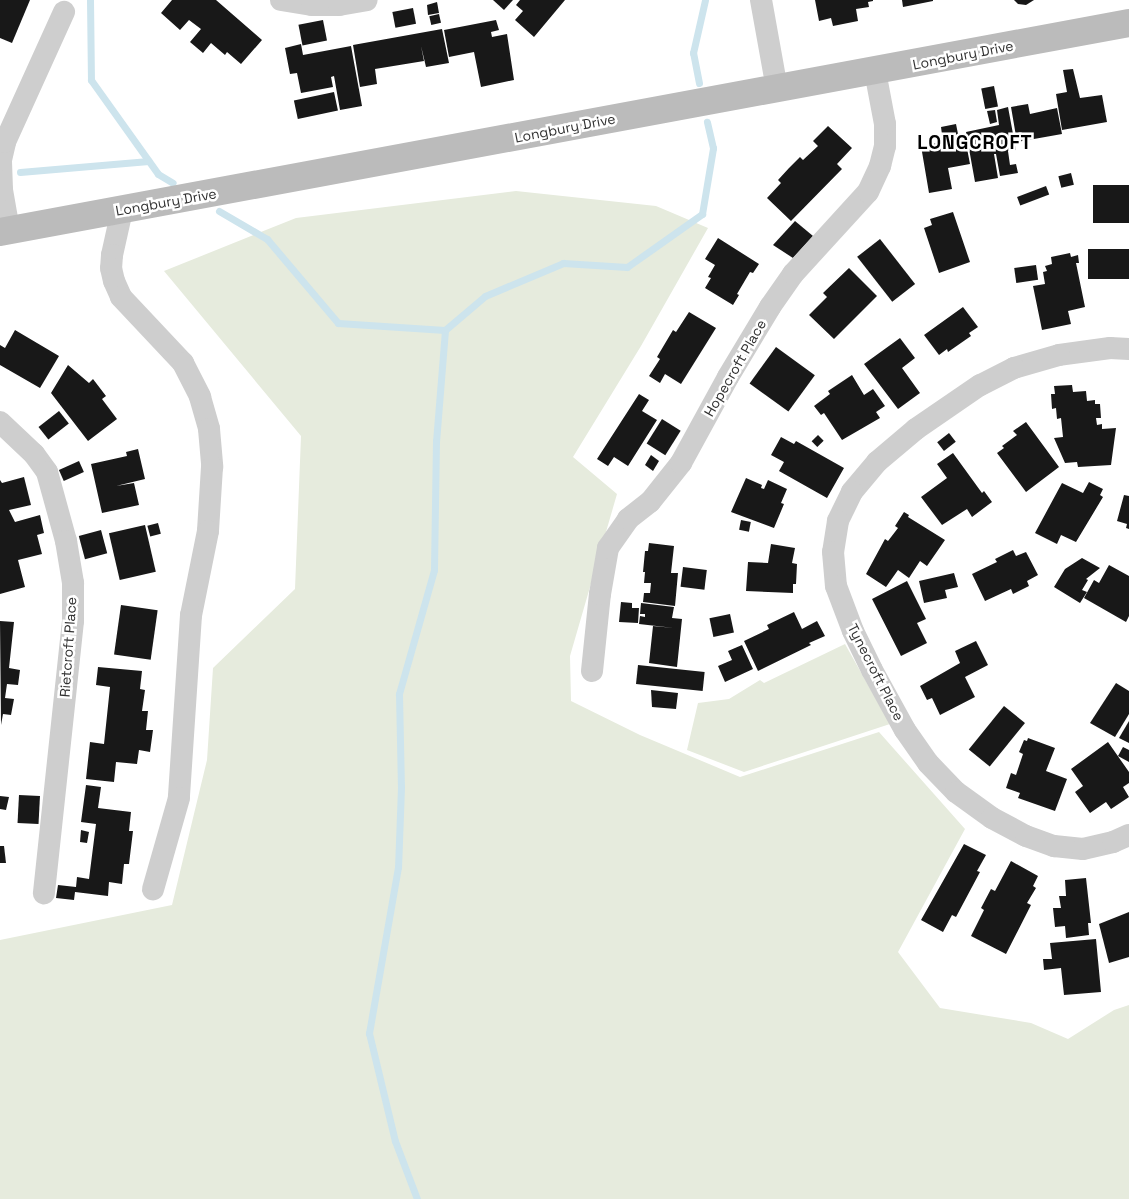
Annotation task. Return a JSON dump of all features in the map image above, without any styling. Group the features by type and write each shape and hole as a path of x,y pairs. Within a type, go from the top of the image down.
{"street":[{"path":"281,0 312,5 339,5 367,0"},
{"path":"761,0 777,89"},
{"path":"4,231 1,160 5,142 64,12"},
{"name":"Longbury Drive","path":"4,231 875,72 1129,23"},
{"name":"Hopecroft Place","path":"592,671 600,594 608,548 628,519 650,502 681,463 770,307 793,274 868,192 880,166 886,146 885,124 875,72"},
{"path":"122,210 112,255 111,268 114,281 121,297 183,363 200,397 210,428 212,468 208,531 191,615 178,798 153,889"},
{"name":"Tynecroft Place","path":"1129,349 1110,348 1059,355 1014,368 972,391 916,429 877,462 852,492 838,521 833,552 836,586 853,631 872,670 906,730 928,763 956,792 992,818 1026,836 1054,846 1084,849 1113,842 1129,835"},
{"name":"Rietcroft Place","path":"0,422 34,454 47,472 66,541 73,583 73,620 44,893"}],"shaded area":[{"path":"516,191 656,206 708,228 641,346 573,457 617,494 570,656 571,701 640,735 740,777 879,732 965,829 898,952 940,1008 1031,1023 1068,1039 1114,1010 1129,1005 1129,1199 0,1199 0,940 172,905 207,760 213,668 295,589 301,436 164,271 296,218"},
{"path":"845,644 890,724 744,772 687,750 698,703 729,699 760,680 764,683"}],"building":[{"path":"0,0 30,0 12,43 0,38"},
{"path":"172,0 216,0 262,40 241,64 227,52 225,55 211,43 203,53 190,42 201,29 189,20 180,30 161,13"},
{"path":"493,0 513,0 504,10"},
{"path":"520,0 565,0 534,37 515,20 523,11 516,5"},
{"path":"815,0 873,1 868,2 869,7 856,9 858,21 833,26 831,18 819,21"},
{"path":"902,0 933,0 933,1 903,7"},
{"path":"1014,0 1034,0 1026,5 1018,4"},
{"path":"437,2 439,13 428,15 427,5"},
{"path":"413,8 416,24 395,28 392,12"},
{"path":"439,14 441,23 431,25 429,16"},
{"path":"323,20 327,41 302,45 298,25"},
{"path":"496,20 499,30 491,32 492,37 507,34 514,80 481,87 474,52 449,57 444,30"},
{"path":"442,29 449,63 426,67 421,46 424,61 375,69 377,84 360,87 353,45"},
{"path":"301,44 303,55 351,46 362,106 340,110 334,76 331,77 333,87 301,93 297,73 290,74 285,48"},
{"path":"1073,69 1080,98 1102,95 1107,122 1062,130 1056,94 1067,92 1063,70"},
{"path":"994,86 998,107 985,109 981,88"},
{"path":"334,92 338,111 298,119 294,101"},
{"path":"1028,104 1030,114 1057,108 1062,134 1017,142 1011,107"},
{"path":"1008,107 1016,150 1008,151 1010,165 1016,164 1018,173 1000,176 996,154 994,154 998,178 975,182 966,132 999,125 997,110"},
{"path":"995,110 997,122 990,124 987,111"},
{"path":"956,124 959,139 965,138 970,164 948,168 952,189 929,193 921,146 943,142 941,127"},
{"path":"828,126 852,148 837,164 842,169 791,221 767,198 781,183 778,180 789,168 800,157 803,160 818,146 813,141"},
{"path":"1071,173 1074,185 1061,188 1058,176"},
{"path":"1093,185 1129,185 1129,223 1093,223"},
{"path":"1046,186 1049,194 1020,206 1017,197"},
{"path":"953,212 970,262 939,273 924,228 932,225 930,219"},
{"path":"795,221 813,236 793,258 773,245"},
{"path":"718,238 759,264 753,273 750,272 733,305 705,288 711,278 708,277 715,265 705,259"},
{"path":"880,239 915,284 892,302 857,257"},
{"path":"1088,249 1129,249 1129,279 1088,279"},
{"path":"1070,253 1071,257 1078,255 1079,263 1076,263 1085,307 1068,311 1071,324 1042,330 1033,286 1045,284 1043,272 1047,271 1045,266 1052,264 1051,257"},
{"path":"1036,265 1038,280 1016,283 1014,268"},
{"path":"849,268 877,296 834,339 809,315 827,297 823,293"},
{"path":"963,307 978,327 969,333 971,336 948,352 947,349 939,355 924,335"},
{"path":"689,312 716,328 681,384 665,374 660,383 649,376 660,359 657,357 673,330 676,332"},
{"path":"15,330 59,356 40,388 0,365 0,345 5,348"},
{"path":"900,338 915,358 902,368 920,393 898,409 864,364"},
{"path":"776,347 815,375 788,412 750,383"},
{"path":"68,365 89,383 93,379 106,396 102,399 117,419 88,441 51,393"},
{"path":"852,375 864,395 873,389 885,406 876,412 880,418 842,440 824,413 821,415 814,406 830,394 828,391"},
{"path":"1072,385 1073,392 1086,391 1087,401 1095,400 1095,404 1100,404 1101,418 1096,418 1097,425 1102,424 1102,429 1116,428 1111,465 1078,467 1077,462 1065,463 1054,438 1063,437 1061,418 1057,419 1056,408 1052,409 1051,394 1055,394 1054,386"},
{"path":"639,394 649,400 642,411 657,420 628,466 614,457 608,466 597,459"},
{"path":"59,411 69,424 48,440 39,427"},
{"path":"662,419 681,431 665,455 647,444"},
{"path":"1026,422 1059,467 1026,492 997,453 1004,448 1002,446 1017,435 1013,431"},
{"path":"949,433 956,442 944,451 937,442"},
{"path":"818,435 824,441 817,447 812,441"},
{"path":"781,437 794,444 796,441 844,468 827,498 779,471 784,462 771,455"},
{"path":"138,449 145,479 116,486 134,483 139,505 102,513 91,464 127,456 126,452"},
{"path":"953,453 982,493 984,491 992,502 972,517 967,509 942,525 921,497 947,478 937,464"},
{"path":"651,455 659,461 653,471 645,465"},
{"path":"79,461 84,472 64,481 59,470"},
{"path":"24,477 31,505 9,510 15,522 40,515 44,533 37,535 42,554 18,560 25,587 0,594 0,480 2,483"},
{"path":"746,478 762,485 761,488 764,489 768,480 787,489 781,503 784,504 774,528 731,512"},
{"path":"1089,482 1103,489 1100,495 1103,497 1076,542 1061,535 1057,544 1035,533 1062,483 1083,493"},
{"path":"1124,495 1129,496 1129,529 1126,528 1127,524 1117,521"},
{"path":"904,512 909,515 908,517 945,540 927,566 920,561 909,578 898,570 886,587 866,574 885,539 888,541 898,528 895,526"},
{"path":"741,520 751,522 749,532 739,530"},
{"path":"158,523 161,534 150,536 147,526"},
{"path":"145,525 156,572 120,580 109,533"},
{"path":"101,530 107,553 85,559 79,536"},
{"path":"649,543 674,546 671,573 678,573 675,606 643,602 644,593 650,593 651,583 644,583 645,572 643,572 645,551 648,551"},
{"path":"771,544 795,548 792,563 797,564 796,584 793,584 793,593 746,591 748,562 768,563"},
{"path":"1013,550 1016,556 1026,552 1038,575 1027,581 1029,586 1013,594 1011,589 985,601 972,574 997,562 995,559"},
{"path":"1082,558 1100,568 1086,579 1088,580 1082,590 1087,592 1080,603 1054,587 1065,569"},
{"path":"1109,565 1129,576 1129,616 1126,622 1084,598 1094,580 1099,583"},
{"path":"683,567 707,570 704,590 681,587"},
{"path":"954,573 958,587 945,590 947,598 924,603 919,581"},
{"path":"907,581 926,619 917,623 927,643 901,656 872,599"},
{"path":"621,602 632,603 632,608 639,608 638,623 619,622"},
{"path":"641,603 674,607 672,618 682,619 677,667 649,663 653,626 674,628 639,624 640,616 645,617 645,614 640,614"},
{"path":"121,605 158,610 151,660 114,655"},
{"path":"794,612 802,629 817,621 825,636 758,671 744,641 769,629 767,625"},
{"path":"730,614 734,633 713,637 709,618"},
{"path":"0,621 14,622 9,668 20,670 18,685 7,684 5,698 14,699 11,715 3,714 1,725"},
{"path":"976,641 988,665 965,677 975,697 940,715 932,698 927,700 920,686 960,663 955,651"},
{"path":"742,645 753,669 725,682 718,666 732,660 728,651"},
{"path":"638,665 705,672 703,691 636,684"},
{"path":"98,667 142,671 140,689 145,690 142,711 148,711 146,730 153,730 150,752 139,750 137,764 116,762 114,782 86,779 90,742 104,744 110,687 96,685"},
{"path":"1116,683 1129,691 1129,714 1115,737 1090,723"},
{"path":"651,690 678,693 676,709 652,707"},
{"path":"1004,706 1025,723 990,767 969,750"},
{"path":"1129,721 1129,743 1119,738"},
{"path":"1028,738 1055,748 1046,771 1067,779 1055,811 1018,798 1020,793 1006,788 1011,773 1016,775 1023,754 1019,752 1024,740 1027,741"},
{"path":"1108,742 1129,772 1129,783 1123,787 1129,797 1111,809 1106,802 1090,813 1075,792 1083,786 1071,769"},
{"path":"1123,747 1129,750 1129,762 1118,756"},
{"path":"86,785 101,787 98,808 131,812 129,831 133,831 129,864 124,864 122,884 109,882 108,896 75,892 74,900 56,898 58,885 76,887 77,877 89,879 96,824 81,822"},
{"path":"19,795 40,796 39,824 18,823"},
{"path":"0,796 9,797 6,810 0,809"},
{"path":"81,830 89,832 87,843 80,842"},
{"path":"964,844 986,855 977,871 980,872 956,917 952,915 943,932 921,920"},
{"path":"0,846 4,846 6,863 0,863"},
{"path":"1011,861 1038,876 1033,886 1036,888 1027,903 1031,905 1006,954 971,936 984,910 981,908 991,889 995,891"},
{"path":"1086,878 1091,923 1088,923 1089,935 1066,938 1065,926 1055,927 1053,908 1061,908 1059,896 1066,896 1065,880"},
{"path":"1129,912 1129,957 1109,963 1099,924"},
{"path":"1096,939 1101,992 1064,995 1061,968 1044,970 1043,959 1052,959 1050,943"}],"waterway":[{"path":"90,0 91,80 158,174 173,183"},
{"path":"699,83 693,53 705,0"},
{"path":"445,330 485,296 563,263 627,267 702,214 713,148 707,122"},
{"path":"20,172 149,161"},
{"path":"219,211 267,239 338,323 445,330 436,441 434,570 399,694 401,787 398,867 369,1033 395,1141 417,1199"}],"district":[{"name":"LONGCROFT","path":"975,143"}]}
